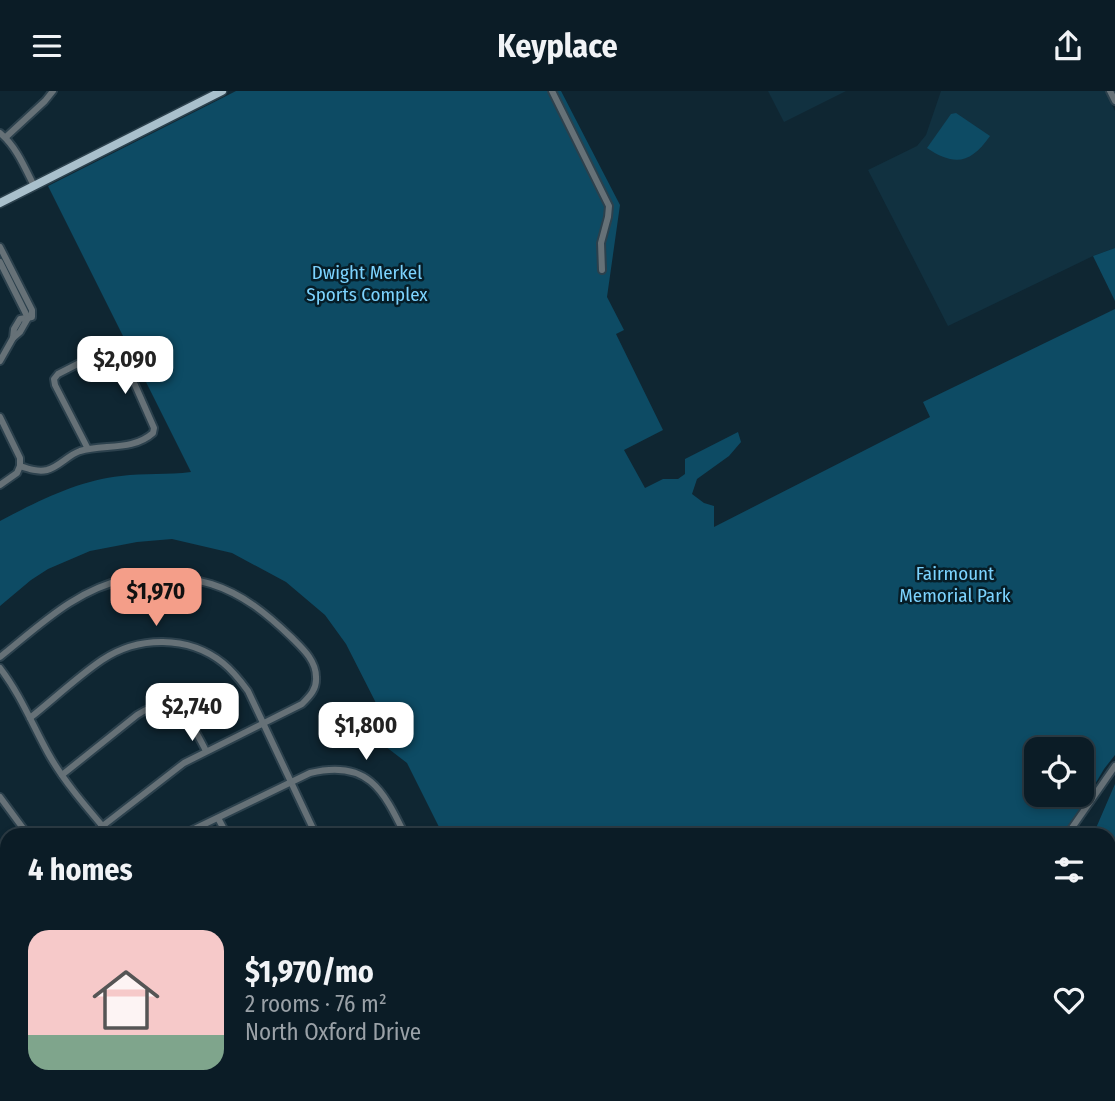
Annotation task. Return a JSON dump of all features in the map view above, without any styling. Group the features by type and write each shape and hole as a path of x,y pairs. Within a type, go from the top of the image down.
{"main road":[{"path":"0,203 222,91"}],"street":[{"path":"34,186 19,157 3,135 45,101 53,91"},
{"path":"552,91 609,206 600,252 602,270"},
{"path":"1110,91 1115,101"},
{"path":"0,248 30,317 20,319 0,361"},
{"path":"0,262 18,289"},
{"path":"20,466 45,470 78,452 136,443 153,433 154,428 135,385 111,348 58,374 54,379 88,449"},
{"path":"0,417 20,458 18,473 0,485"},
{"path":"0,657 61,608 85,593 125,579 163,576 200,581 231,591 268,615 307,652 313,662 317,675 315,688 302,704 184,763 100,828"},
{"path":"30,717 103,660 124,649 159,641 180,643 202,650 236,674 248,691 313,828"},
{"path":"0,668 11,681 49,755 102,826"},
{"path":"62,775 137,715 159,705 172,707 186,715 206,751"},
{"path":"1072,828 1115,766"},
{"path":"197,828 310,773 326,769 345,769 373,783 384,795 401,828"},
{"path":"0,797 23,828"},
{"path":"218,818 223,828"}],"shaded area":[{"path":"768,91 846,91 784,122"},
{"path":"941,91 1105,91 1115,111 1115,248 948,326 868,170 917,146 926,135"}],"green space":[{"path":"236,91 561,91 620,205 607,297 624,330 616,334 663,430 624,450 645,488 663,479 678,479 685,474 685,459 738,432 741,442 729,456 697,479 692,494 704,503 714,506 714,527 930,417 923,402 1115,309 1115,755 1094,786 1094,737 1024,737 1024,807 1082,807 1069,828 440,828 407,763 381,743 339,723 376,703 346,644 325,615 286,582 232,553 172,539 90,551 48,569 0,606 0,521 43,499 89,482 130,475 191,472 48,186"},
{"path":"956,113 990,136 969,157 954,160 927,148 951,114"},
{"path":"1115,248 1115,301 1093,256"},
{"path":"1115,784 1115,828 1096,828"}],"park label":[{"name":"Dwight Merkel Sports Complex","path":"367,283"},
{"name":"Fairmount Memorial Park","path":"955,584"}]}
